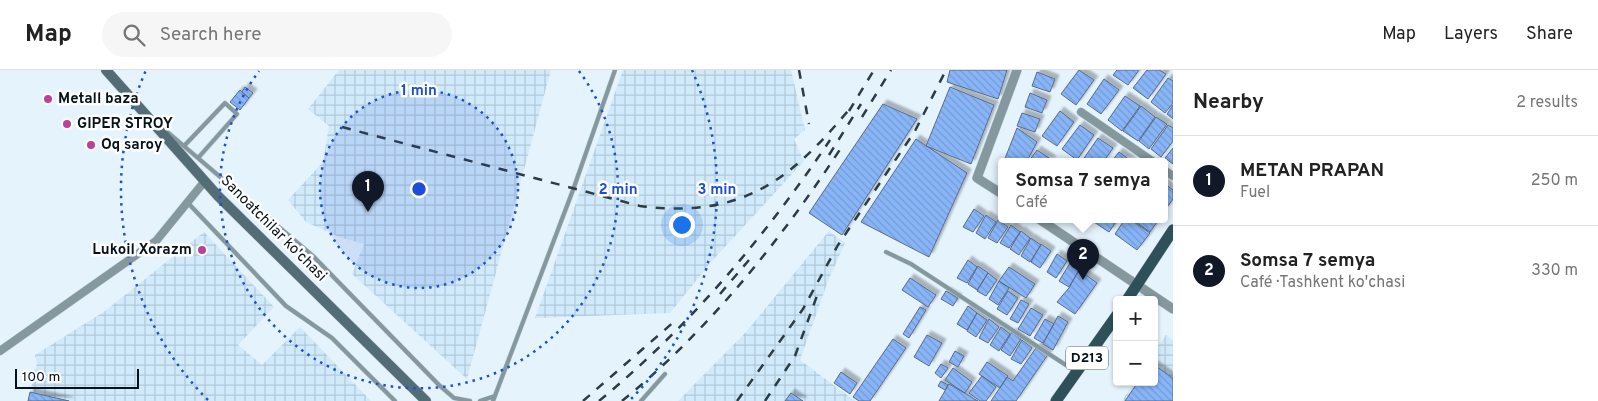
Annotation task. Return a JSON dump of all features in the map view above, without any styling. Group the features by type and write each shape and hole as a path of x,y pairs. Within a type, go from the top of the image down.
{"main road":[{"name":"Sanoatchilar ko'chasi","path":"106,70 204,182 426,401"},
{"path":"1129,296 1173,230"},
{"name":"D213","path":"1056,401 1113,321"}],"street":[{"path":"998,191 977,178 1017,70"},
{"path":"1081,112 1148,158"},
{"path":"0,351 156,241 204,182"},
{"path":"1045,223 1173,308"}],"lane":[{"path":"480,401 494,399 573,190 615,70"},
{"path":"184,146 224,102 237,114 198,158"},
{"path":"137,106 314,256 439,385 454,398 470,401"},
{"path":"188,203 286,306 332,338 395,401"},
{"path":"886,252 911,264 1077,372"},
{"path":"642,401 664,374"}],"shaded area":[{"path":"339,70 551,70 467,379 352,274 364,244 339,237 306,222 288,200 323,162 329,126 308,109"},
{"path":"623,70 791,70 805,130 794,139 804,161 712,261 670,313 535,318"},
{"path":"829,231 845,243 828,281 800,360 855,401 678,401 746,332"},
{"path":"204,232 274,307 238,345 262,365 300,327 371,401 28,401 37,363 35,355 105,311"},
{"path":"1166,335 1173,340 1173,401 1122,401 1131,386 1158,386 1158,346"}],"building":[{"path":"950,70 1007,70 998,99 947,82"},
{"path":"1079,70 1094,80 1076,105 1061,94"},
{"path":"1117,70 1139,70 1128,85 1113,75"},
{"path":"1147,70 1159,70 1166,74 1148,99 1133,88"},
{"path":"1037,72 1055,79 1050,92 1032,86"},
{"path":"1168,78 1173,81 1173,103 1165,113 1151,102"},
{"path":"1104,79 1119,90 1101,114 1087,104"},
{"path":"245,87 253,93 249,98 242,92"},
{"path":"950,87 994,105 971,164 926,146"},
{"path":"240,90 249,98 240,110 230,102"},
{"path":"1030,93 1047,100 1042,113 1025,107"},
{"path":"1125,96 1140,106 1122,131 1108,120"},
{"path":"883,104 917,119 842,235 809,213"},
{"path":"1173,105 1173,119 1167,114"},
{"path":"1141,106 1155,117 1138,141 1123,131"},
{"path":"1060,111 1074,122 1057,146 1042,136"},
{"path":"1022,113 1040,119 1035,132 1017,126"},
{"path":"1156,117 1167,124 1149,149 1139,141"},
{"path":"1080,125 1094,135 1078,158 1074,158 1062,149"},
{"path":"1168,125 1173,128 1173,141 1161,157 1151,149"},
{"path":"1017,128 1037,142 1029,158 1005,158"},
{"path":"1098,138 1113,148 1106,158 1084,158"},
{"path":"916,139 967,173 929,257 861,222"},
{"path":"1173,148 1173,164 1168,158 1165,158"},
{"path":"1037,150 1049,158 1031,158"},
{"path":"1119,152 1127,158 1114,158"},
{"path":"1168,186 1173,190 1173,199 1168,206"},
{"path":"974,209 984,216 973,232 963,227"},
{"path":"986,215 996,222 985,239 976,233"},
{"path":"998,220 998,223 1002,223 1008,227 997,243 988,238"},
{"path":"1096,223 1115,223 1109,232"},
{"path":"1122,223 1136,223 1150,233 1137,250 1115,234"},
{"path":"1138,223 1156,223 1150,232"},
{"path":"1011,225 1020,232 1009,248 1000,243"},
{"path":"1021,231 1030,238 1019,255 1010,249"},
{"path":"1031,238 1041,245 1030,262 1021,256"},
{"path":"1041,244 1051,251 1040,268 1031,262"},
{"path":"1057,254 1067,261 1056,278 1047,272"},
{"path":"968,260 977,267 967,283 957,278"},
{"path":"1070,263 1079,270 1069,287 1059,281"},
{"path":"978,266 988,273 977,290 968,284"},
{"path":"1009,267 1035,284 1026,298 999,281"},
{"path":"1079,270 1097,283 1075,314 1057,302 1069,288"},
{"path":"988,273 997,280 986,296 977,291"},
{"path":"910,278 936,295 928,307 902,290"},
{"path":"999,281 1009,288 998,305 989,299"},
{"path":"946,291 958,298 953,306 941,299"},
{"path":"1008,291 1018,298 1007,315 997,309"},
{"path":"1021,300 1029,304 1018,323 1010,319"},
{"path":"968,306 977,313 967,330 957,324"},
{"path":"920,307 926,310 909,338 903,334"},
{"path":"1031,308 1043,315 1030,336 1018,329"},
{"path":"977,313 987,320 976,337 967,331"},
{"path":"1058,316 1068,322 1053,350 1043,344"},
{"path":"989,319 999,327 988,343 979,338"},
{"path":"1045,319 1054,324 1043,343 1034,338"},
{"path":"1001,327 1010,334 999,351 990,345"},
{"path":"1012,332 1021,339 1010,356 1001,350"},
{"path":"927,335 942,343 929,366 914,357"},
{"path":"893,339 906,348 870,401 859,401 853,397"},
{"path":"1022,340 1032,348 1021,364 1011,359"},
{"path":"1038,345 1049,353 1016,401 991,401 1007,377 1013,381"},
{"path":"955,351 964,356 958,367 949,362"},
{"path":"987,362 1008,376 1000,388 979,374"},
{"path":"941,364 948,368 941,378 935,373"},
{"path":"953,368 972,382 965,393 945,380"},
{"path":"1158,368 1173,378 1173,401 1125,401 1135,386 1158,386"},
{"path":"841,372 857,383 850,394 834,383"},
{"path":"982,376 996,387 986,401 980,401 969,393"},
{"path":"941,381 948,385 945,390 938,386"},
{"path":"949,384 978,401 939,401"},
{"path":"30,392 69,401 28,401"},
{"path":"791,393 803,401 785,401"}],"railway":[{"path":"799,70 809,124"},
{"path":"849,111 874,70"},
{"path":"862,117 891,70"},
{"path":"737,401 803,309 838,245 915,131 946,70"},
{"path":"829,155 861,104"},
{"path":"342,127 640,206 676,209 707,206 736,200 761,189 785,174 807,155 852,106"},
{"path":"599,401 664,343 724,279 779,211 830,140"},
{"path":"622,401 684,345 741,283 793,217 841,148"},
{"path":"720,294 749,260"},
{"path":"765,401 795,356 818,293"},
{"path":"583,401 676,320"}],"place":[{"name":"Metall baza","path":"48,99"},
{"name":"GIPER STROY","path":"67,124"},
{"name":"Oq saroy","path":"91,145"},
{"name":"METAN PRAPAN","path":"368,212"},
{"name":"Lukoil Xorazm","path":"202,250"},
{"name":"Somsa 7 semya","path":"1083,280"}]}
